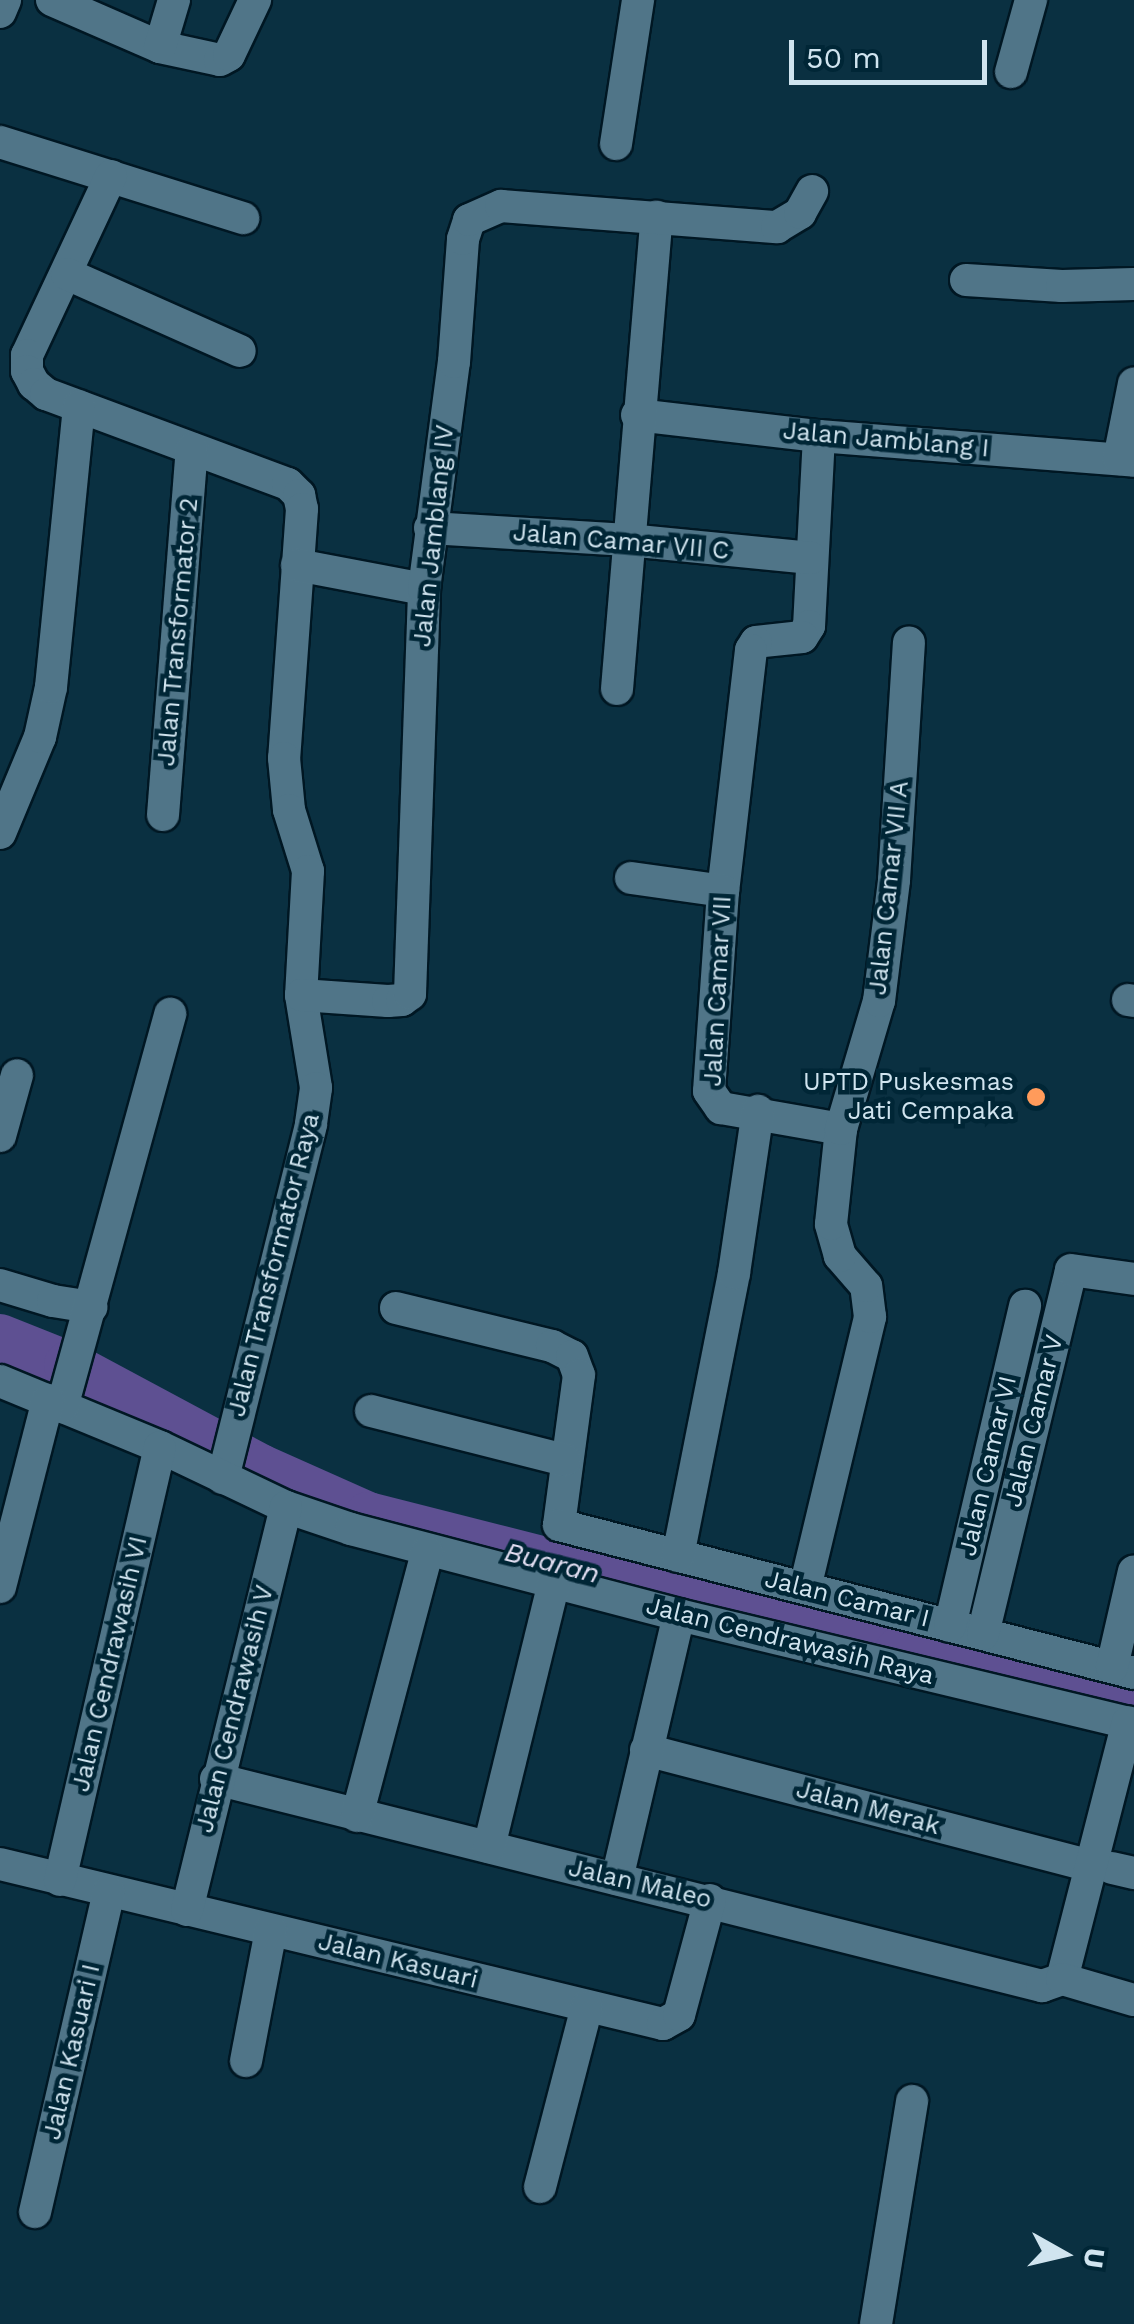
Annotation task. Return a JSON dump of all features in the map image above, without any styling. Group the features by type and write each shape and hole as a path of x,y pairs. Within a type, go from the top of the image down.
{"street":[{"path":"0,12 5,0"},
{"path":"52,0 160,47 220,60 229,55 255,0"},
{"path":"160,47 174,0"},
{"path":"616,144 638,0"},
{"path":"1011,72 1031,0"},
{"path":"0,142 243,218"},
{"name":"Jalan Transformator Raya","path":"111,176 34,339 27,371 46,394 288,484 298,495 302,509 284,758 289,810 308,870 301,995 315,1070 311,1126 227,1460"},
{"name":"Jalan Jamblang IV","path":"301,995 388,1001 402,1000 410,994 424,590 454,362 462,239 469,220 501,206 777,228 800,213 812,191"},
{"path":"617,689 657,217"},
{"path":"67,274 240,351"},
{"path":"966,280 1062,286 1134,284"},
{"path":"1127,460 1134,383"},
{"path":"6,808 40,737 51,686 79,406"},
{"name":"Jalan Jamblang I","path":"638,414 820,436 1127,460"},
{"name":"Jalan Camar VII","path":"820,436 806,633 756,642 751,650 722,891 710,1090 720,1108 841,1129"},
{"name":"Jalan Transformator 2","path":"163,814 192,449"},
{"name":"Jalan Camar VII C","path":"430,528 628,540 811,558"},
{"path":"297,565 424,590"},
{"name":"Jalan Camar VII A","path":"841,1129 880,1001 894,880 909,642"},
{"path":"632,878 722,891"},
{"path":"0,1587 64,1382 92,1307 170,1014"},
{"path":"0,1136 17,1075"},
{"path":"678,1556 710,1409 758,1112"},
{"path":"805,1588 870,1317 866,1286 840,1256 832,1224 841,1129"},
{"name":"Jalan Camar V","path":"983,1634 1071,1270 1134,1279"},
{"path":"0,1285 53,1302 92,1307"},
{"name":"Jalan Camar VI","path":"950,1626 1025,1306"},
{"path":"371,1411 564,1460 579,1374 572,1356 552,1346 396,1308"},
{"name":"Jalan Cendrawasih Raya","path":"0,1381 64,1382 160,1447 227,1460 286,1508 427,1552 679,1615 1031,1676 1131,1723"},
{"name":"Jalan Cendrawasih VI","path":"60,1880 160,1447"},
{"name":"Jalan Camar I","path":"564,1460 559,1525 983,1634 1031,1676 1123,1670"},
{"name":"Jalan Cendrawasih V","path":"186,1910 286,1508"},
{"path":"357,1816 427,1552"},
{"path":"1123,1670 1134,1571"},
{"path":"489,1846 554,1582"},
{"path":"617,1879 679,1615"},
{"path":"1062,1979 1112,1869 1131,1723"},
{"name":"Jalan Merak","path":"646,1750 1112,1869"},
{"name":"Jalan Maleo","path":"216,1779 1042,1986 1062,1979 1134,2000"},
{"name":"Jalan Kasuari","path":"0,1864 663,2024 679,2015 710,1900"},
{"name":"Jalan Kasuari I","path":"35,2212 109,1891"},
{"path":"246,2061 271,1930"},
{"path":"540,2187 587,2008"},
{"path":"876,2324 912,2101"}],"waterway":[{"name":"Buaran","path":"0,1338 68,1365 260,1468 368,1516 899,1651 1134,1700"}],"place":[{"name":"UPTD Puskesmas Jati Cempaka","path":"1036,1097"}]}
